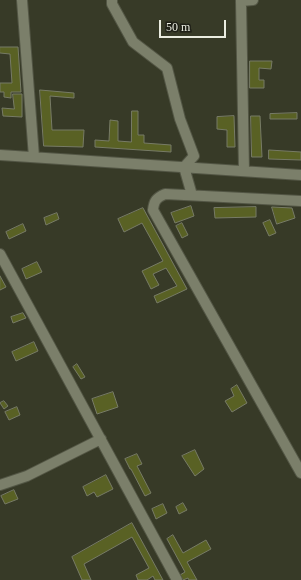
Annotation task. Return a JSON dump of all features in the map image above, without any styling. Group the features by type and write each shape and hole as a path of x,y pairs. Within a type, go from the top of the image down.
{"street":[{"path":"22,0 34,158"},
{"path":"112,0 112,4 133,42 167,68 180,119 194,156 184,167"},
{"path":"244,171 241,1 254,0"},
{"path":"0,155 301,175"},
{"path":"184,167 192,195"},
{"path":"300,202 165,194 157,197 154,202 153,210 301,473"},
{"path":"0,254 177,580"},
{"path":"0,485 27,476 101,438"}],"building":[{"path":"0,47 18,47 21,92 11,92 11,98 4,97 4,92 0,92 0,83 12,83 10,54 0,53"},
{"path":"250,61 272,61 271,69 259,68 259,80 264,80 264,88 250,88"},
{"path":"40,90 74,93 74,98 50,96 52,130 84,130 83,147 44,146"},
{"path":"13,94 22,94 22,117 3,116 2,108 14,109"},
{"path":"132,111 138,111 138,135 144,135 144,143 171,145 171,152 95,147 95,140 109,141 110,120 118,121 118,141 131,142"},
{"path":"297,113 297,119 270,119 270,114"},
{"path":"234,116 235,147 227,147 227,130 217,129 217,117"},
{"path":"251,116 260,116 262,157 252,157"},
{"path":"269,150 301,152 301,160 269,159"},
{"path":"191,206 194,216 175,223 171,213"},
{"path":"256,207 256,217 215,218 214,208"},
{"path":"272,207 292,208 295,218 277,224"},
{"path":"143,208 187,289 157,303 154,296 177,286 166,268 153,274 159,285 151,289 142,271 163,261 142,223 124,232 118,219"},
{"path":"57,213 59,219 46,225 44,218"},
{"path":"270,220 276,233 269,236 263,223"},
{"path":"182,223 188,235 182,238 176,226"},
{"path":"23,224 26,231 9,239 6,232"},
{"path":"37,262 42,272 26,279 22,269"},
{"path":"0,276 6,287 0,290"},
{"path":"23,313 26,318 13,323 11,317"},
{"path":"34,342 38,351 16,361 12,352"},
{"path":"77,364 85,377 81,379 73,367"},
{"path":"237,385 247,403 232,412 225,401 234,396 231,389"},
{"path":"113,392 118,407 97,414 92,399"},
{"path":"4,401 8,406 4,409 0,403"},
{"path":"17,407 20,415 9,420 5,412"},
{"path":"195,450 204,469 195,476 182,456"},
{"path":"137,454 142,464 137,466 151,493 145,496 125,459"},
{"path":"106,475 113,489 97,497 94,492 87,496 83,487"},
{"path":"14,490 18,499 5,504 1,496"},
{"path":"183,503 187,510 179,514 176,507"},
{"path":"163,504 167,513 156,519 152,509"},
{"path":"132,523 163,580 155,580 153,576 147,580 138,580 136,575 149,568 132,537 84,564 91,580 82,580 72,557"},
{"path":"173,535 183,553 206,540 211,549 187,562 197,580 189,580 188,578 183,580 180,575 185,572 167,539"}]}
